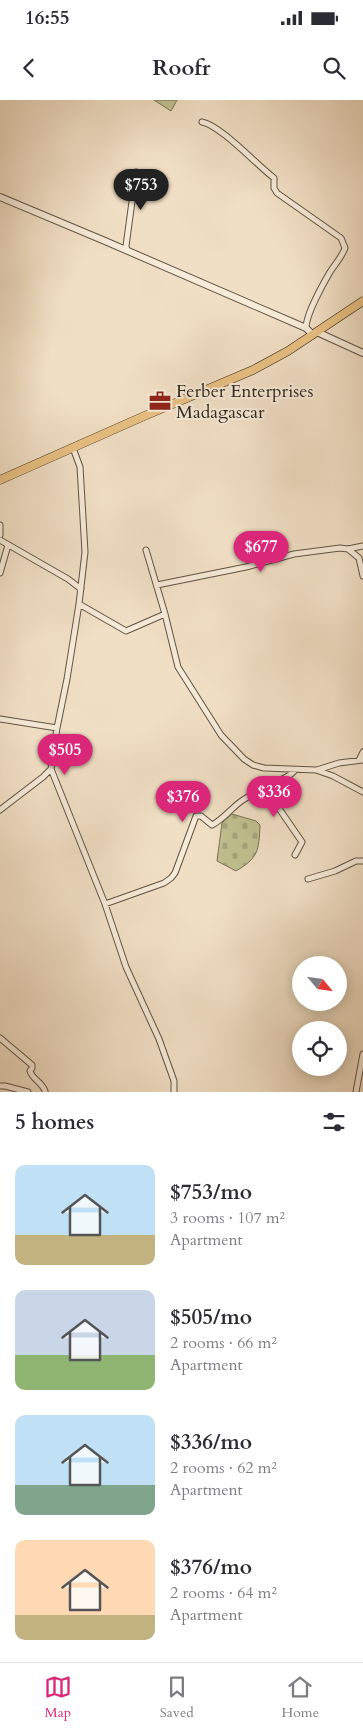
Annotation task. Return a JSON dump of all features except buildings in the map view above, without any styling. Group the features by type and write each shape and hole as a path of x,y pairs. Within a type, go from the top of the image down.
{"main road":[{"path":"0,480 159,409 253,370 288,351 363,301"}],"street":[{"path":"202,122 209,123 222,133 274,178 274,188 277,193 341,238 345,248 343,254 330,272 309,315 306,328"},
{"path":"126,250 136,172"},
{"path":"0,197 363,353"},
{"path":"73,448 80,467 85,552 67,682 57,728 51,770 105,904 126,967 159,1039 174,1081 174,1092"},
{"path":"0,525 0,535"},
{"path":"0,540 68,579 81,589"},
{"path":"0,573 8,546"},
{"path":"156,585 246,567 294,554 363,546"},
{"path":"348,549 359,558 363,576"},
{"path":"146,550 178,667 220,735 244,759 253,765 264,768 316,770 339,763 361,760 363,752"},
{"path":"79,604 126,631 165,614"},
{"path":"0,719 57,728"},
{"path":"0,810 51,770"},
{"path":"105,904 164,883 171,878 196,816 201,816 212,825 220,822 226,814 244,799 273,782 290,776 295,770"},
{"path":"316,770 342,780 363,792"},
{"path":"277,782 278,807 302,842 295,855"},
{"path":"308,879 335,871 356,861 363,861"},
{"path":"0,1038 32,1065 30,1075 44,1087 45,1092"},
{"path":"356,1092 363,1054"},
{"path":"0,1086 28,1092"}],"green space":[{"path":"154,100 177,100 171,111"},
{"path":"232,814 256,821 260,825 256,853 249,862 236,871 217,861 222,823"}],"place":[{"name":"Ferber Enterprises Madagascar","path":"160,401"}]}
